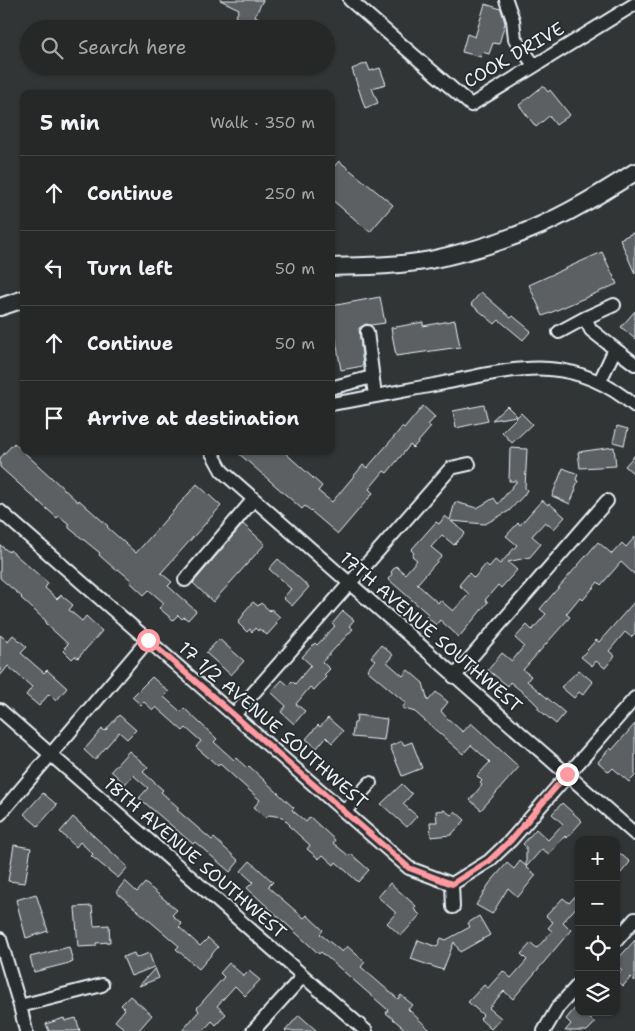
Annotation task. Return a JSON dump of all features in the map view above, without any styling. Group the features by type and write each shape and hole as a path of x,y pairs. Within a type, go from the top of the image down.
{"main road":[{"path":"335,267 388,265 429,260 482,247 532,229 592,199 635,172"},
{"path":"0,307 20,300"}],"street":[{"name":"COOK DRIVE","path":"350,0 471,105 635,4"},
{"path":"506,0 513,20 515,39 534,65"},
{"path":"559,332 614,305"},
{"path":"585,318 591,330 635,364"},
{"path":"367,332 376,396"},
{"path":"600,381 615,349"},
{"path":"335,403 517,368 551,368 600,381 635,406"},
{"path":"335,380 372,377"},
{"name":"17TH AVENUE SOUTHWEST","path":"214,455 222,471 454,677 635,834"},
{"path":"234,716 451,468 469,464"},
{"path":"185,580 254,499"},
{"path":"454,677 606,501"},
{"name":"17 1/2 AVENUE SOUTHWEST","path":"0,510 409,868 452,884"},
{"path":"0,814 148,640"},
{"path":"453,907 452,884 489,861 511,840 635,698"},
{"name":"18TH AVENUE SOUTHWEST","path":"0,710 366,1031"},
{"path":"345,811 370,783"},
{"path":"620,936 635,919"},
{"path":"0,939 26,1031"},
{"path":"253,1031 303,976"},
{"path":"20,1006 102,985"},
{"path":"544,1031 558,1008 575,989"}],"building":[{"path":"220,0 263,0 255,16 261,20 234,20 239,9"},
{"path":"485,4 501,9 505,23 499,44 493,43 489,54 482,52 481,57 462,52 467,34 475,37"},
{"path":"367,63 370,71 380,68 386,84 372,88 378,103 365,108 352,69"},
{"path":"543,86 548,92 550,90 570,115 556,125 549,116 536,127 519,105"},
{"path":"339,161 393,205 370,232 335,202 335,166"},
{"path":"635,232 635,274 620,239"},
{"path":"602,252 617,284 543,316 529,285"},
{"path":"481,292 511,318 513,316 531,331 523,340 499,320 495,324 471,304"},
{"path":"380,297 385,323 366,324 359,328 363,366 341,370 335,335 335,305"},
{"path":"635,311 635,339 621,327"},
{"path":"455,320 460,347 396,356 391,328 423,322 423,326"},
{"path":"484,405 488,421 456,428 453,411"},
{"path":"423,406 435,417 428,425 431,427 413,448 410,445 387,473 384,471 369,489 373,493 338,534 305,506 302,509 241,455 287,455 322,486 318,491 332,502 363,465 367,468 402,427 404,429"},
{"path":"507,406 517,416 492,420"},
{"path":"521,413 532,424 512,443 502,432"},
{"path":"617,426 628,429 624,445 613,442"},
{"path":"14,443 20,449 20,455 27,455 136,553 197,484 221,506 161,573 172,582 168,586 196,611 188,620 184,617 182,619 178,615 173,620 159,608 164,603 149,590 144,595 130,582 131,580 118,569 116,570 99,555 100,553 69,528 69,524 59,516 57,518 0,467 0,458"},
{"path":"614,447 616,466 580,468 578,452"},
{"path":"510,448 527,449 525,488 527,490 524,495 509,511 485,524 451,521 465,533 454,545 442,535 431,547 442,556 417,584 438,603 440,600 453,611 469,594 459,585 469,573 474,578 486,564 489,567 495,560 500,564 517,545 506,536 518,523 520,525 542,500 548,505 549,503 565,517 554,529 545,522 532,536 541,544 530,557 508,562 517,570 501,588 498,585 485,600 488,602 459,637 440,620 436,625 426,616 428,614 388,579 396,566 405,574 417,560 412,556 414,553 411,550 436,522 439,524 445,516 450,520 455,502 477,508 494,498 498,504 517,481 509,481"},
{"path":"635,455 635,475 625,466"},
{"path":"563,468 578,474 576,489 570,504 552,496"},
{"path":"243,524 265,544 213,602 193,583"},
{"path":"635,537 635,575 621,562 601,585 598,582 583,600 580,597 566,614 570,617 523,670 531,676 527,681 565,713 556,724 537,708 539,707 531,699 510,682 508,686 488,670 502,653 512,661 524,646 515,638 527,625 532,630 546,614 540,609 598,542 612,554 622,543 626,547"},
{"path":"0,545 9,552 10,550 48,583 45,588 57,599 61,595 73,605 69,610 82,621 86,616 102,631 78,658 75,656 72,659 64,651 68,644 45,623 46,621 22,597 0,578"},
{"path":"278,559 309,587 292,606 283,598 291,589 269,569"},
{"path":"635,601 635,633 631,637 625,632 609,651 615,656 605,668 596,661 592,666 581,657 596,640 599,642"},
{"path":"253,602 258,606 261,603 280,617 276,622 277,624 267,635 255,628 252,632 250,629 247,632 238,623 243,613"},
{"path":"343,611 354,620 349,626 353,629 322,662 330,669 324,675 326,677 314,690 310,687 296,704 305,711 294,724 281,712 286,706 271,692 282,680 288,685 292,681 295,684 311,665 302,657 315,643 317,645 335,626 332,624"},
{"path":"0,635 8,641 13,635 27,647 21,653 44,673 47,670 67,688 56,701 49,694 39,706 26,695 32,687 8,666 0,676"},
{"path":"219,639 244,661 231,675 206,653"},
{"path":"381,645 393,655 387,662 403,676 408,670 423,683 428,701 436,692 448,702 441,711 447,718 463,732 471,723 519,767 481,810 470,800 482,785 480,783 482,781 477,776 490,762 471,745 463,754 415,712 402,708 406,703 367,670 375,660 371,657"},
{"path":"579,670 593,682 583,695 579,692 574,698 561,687"},
{"path":"152,677 169,692 164,697 181,712 184,708 217,739 214,742 234,760 236,758 247,768 249,766 294,808 292,810 306,822 310,817 335,840 333,843 349,856 351,854 369,870 358,882 336,862 334,865 323,855 319,859 307,849 310,845 282,817 269,815 266,818 254,807 260,800 220,764 218,766 196,747 201,741 186,728 183,731 156,707 153,710 144,702 141,705 132,697"},
{"path":"119,715 136,730 127,739 119,732 95,760 84,750 102,729 105,731"},
{"path":"357,715 387,719 384,740 352,737"},
{"path":"328,718 343,731 332,743 326,737 317,748 306,739 318,725 320,727"},
{"path":"635,724 635,776 629,782 613,768 609,772 598,762 610,748 612,750"},
{"path":"402,741 404,745 412,742 422,768 402,776 390,746"},
{"path":"129,751 148,767 143,772 163,790 161,792 179,808 177,810 212,840 214,838 239,861 230,872 195,842 193,844 139,798 148,788 133,775 125,784 111,771"},
{"path":"402,784 412,794 403,804 417,816 407,827 381,804"},
{"path":"43,793 57,805 38,826 24,814"},
{"path":"562,803 582,821 549,854 542,849 526,867 536,875 518,897 508,888 492,914 476,905 489,884 507,863 514,869 520,861 526,866 526,847 523,844 536,829 548,840 563,824 552,814"},
{"path":"444,810 451,815 455,811 465,820 451,835 431,837 430,822 437,822 436,811"},
{"path":"73,817 128,867 118,878 91,856 93,854 80,842 76,847 60,832"},
{"path":"14,845 31,848 25,883 8,881"},
{"path":"620,853 630,862 620,874"},
{"path":"250,861 273,882 268,887 304,918 307,915 323,930 320,934 342,952 347,946 365,962 361,967 398,999 401,995 413,1005 408,1009 431,1031 407,1031 386,1013 388,1010 321,952 319,954 247,888 253,882 241,871"},
{"path":"125,881 137,892 145,883 177,910 172,915 182,924 179,927 200,946 208,938 218,947 199,969 176,949 179,946 116,892"},
{"path":"390,883 416,906 414,909 420,915 401,936 387,923 396,913 378,897"},
{"path":"36,894 48,931 26,938 16,900"},
{"path":"575,896 575,908 563,922 571,930 513,999 504,991 489,1008 501,1018 491,1029 480,1019 483,1015 468,1002 484,985 488,988 503,971 511,978 527,960 521,954 531,943 537,948 552,931 548,928 553,922 546,916 563,898 569,903"},
{"path":"92,906 94,926 109,925 110,942 96,943 96,946 78,947 75,907"},
{"path":"479,916 490,935 460,952 454,942 443,970 411,959 418,940 437,947 441,938 446,940 470,927 468,923"},
{"path":"635,940 635,981 631,977 623,986 620,983 620,972 622,970 620,968 620,957"},
{"path":"69,947 73,962 34,972 30,957"},
{"path":"134,953 136,958 149,953 154,967 131,976 123,957"},
{"path":"229,963 244,976 249,971 260,980 245,996 235,986 217,1006 226,1014 216,1025 212,1021 203,1031 182,1031 199,1011 197,1008 224,977 220,973"},
{"path":"155,968 159,978 139,986"},
{"path":"130,996 152,1015 138,1031 127,1031 115,1021 125,1009 121,1005"},
{"path":"575,1008 575,1016 587,1016 595,1023 587,1031 565,1031 571,1024 566,1019"},
{"path":"299,1015 317,1031 285,1031"},
{"path":"64,1018 65,1021 76,1018 80,1031 49,1031 46,1024"}],"route":[{"path":"148,640 409,868 452,884 489,861 511,840 567,774"}]}
